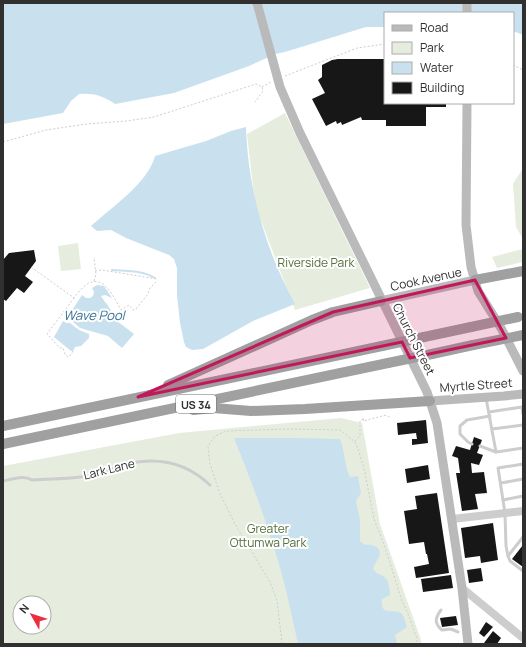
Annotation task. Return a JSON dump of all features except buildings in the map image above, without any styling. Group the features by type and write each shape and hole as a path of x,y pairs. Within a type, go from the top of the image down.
{"highway":[{"path":"475,280 523,271"},
{"path":"138,397 185,379 312,320 333,312 381,301"},
{"name":"US 34","path":"3,426 520,316"},
{"name":"US 34","path":"3,444 523,335"},
{"path":"137,417 213,408 282,410 371,406 430,401"}],"main road":[{"name":"Church Street","path":"258,3 273,64 300,133 341,214 381,301 427,392 430,401 437,423 462,588 468,644"},
{"path":"467,104 466,225 471,267 478,291 501,328 523,371"},
{"name":"Cook Avenue","path":"381,301 475,280"},
{"name":"Myrtle Street","path":"430,401 523,394"}],"street":[{"path":"452,519 523,511"},
{"path":"462,588 523,638"}],"lane":[{"path":"486,397 496,452"},
{"path":"472,444 460,434 460,426 467,420 522,407 523,414"},
{"path":"492,430 523,425"},
{"path":"480,446 496,452 523,448"},
{"name":"Lark Lane","path":"3,481 28,478 32,480 95,475 130,463 154,460 180,466 201,477 210,485"},
{"path":"523,464 498,468 505,513 506,546 508,556 510,561 523,571"},
{"path":"501,483 523,479"},
{"path":"503,500 523,496"},
{"path":"508,556 523,537"},
{"path":"441,610 436,619 436,624 442,630 451,629 458,632"}],"path":[{"path":"262,87 278,78 357,48 384,44"},
{"path":"514,66 523,70"},
{"path":"3,142 46,130 154,117 210,100 252,85 256,84 262,87"},
{"path":"255,102 263,91 262,87"},
{"path":"93,282 95,271 94,257"},
{"path":"31,267 74,298"},
{"path":"95,271 102,270 157,278"},
{"path":"73,351 68,357 63,348 60,348 47,334 81,289 90,282 97,282 105,285 122,310 129,306 133,310 136,309 148,294 150,288 156,282"},
{"path":"355,442 360,436 360,421 364,418 363,421 386,414 391,418"},
{"path":"282,644 277,600 262,568 235,524 220,494 210,464 208,447 215,436 226,431 288,429 340,430 355,442 364,468 374,518 402,601 415,633 417,644"}],"highlighted area":[{"path":"475,280 506,338 410,358 402,342 138,397 333,312"}],"green space":[{"name":"Riverside Park","path":"285,113 370,288 295,310 255,205 247,134"},
{"path":"523,168 523,239 516,227 513,184"},
{"path":"78,243 81,269 61,271 58,246"},
{"path":"523,249 523,262 497,268 492,257"},
{"name":"Greater Ottumwa Park","path":"341,418 362,423 380,524 421,640 421,644 3,644 3,466 179,433"}],"water":[{"path":"3,3 523,3 523,35 514,31 514,12 384,12 384,27 366,27 275,54 249,66 174,93 115,104 98,96 79,94 71,101 63,113 3,124"},
{"path":"246,127 250,173 260,218 275,262 295,304 253,321 203,349 192,350 186,347 180,323 177,295 177,268 174,259 169,255 126,238 111,230 97,231 91,226 119,203 137,185 145,176 155,156"},
{"name":"Wave Pool","path":"97,285 104,286 112,298 105,295 101,296 117,321 134,334 122,348 108,336 80,328 72,321 74,316 71,312 82,295 86,298 93,296 94,292 92,288"},
{"path":"63,321 70,323 79,330 89,334 89,338 81,346 75,347 73,351 54,337"},
{"path":"234,438 340,439 350,477 358,476 361,493 356,501 360,520 360,541 365,545 371,545 378,549 380,554 373,569 387,579 390,593 390,595 382,599 383,608 385,610 396,611 402,614 407,627 395,635 397,644 298,644 286,590 275,551 256,494"}],"waterway":[{"path":"112,270 140,272 155,278"}]}
